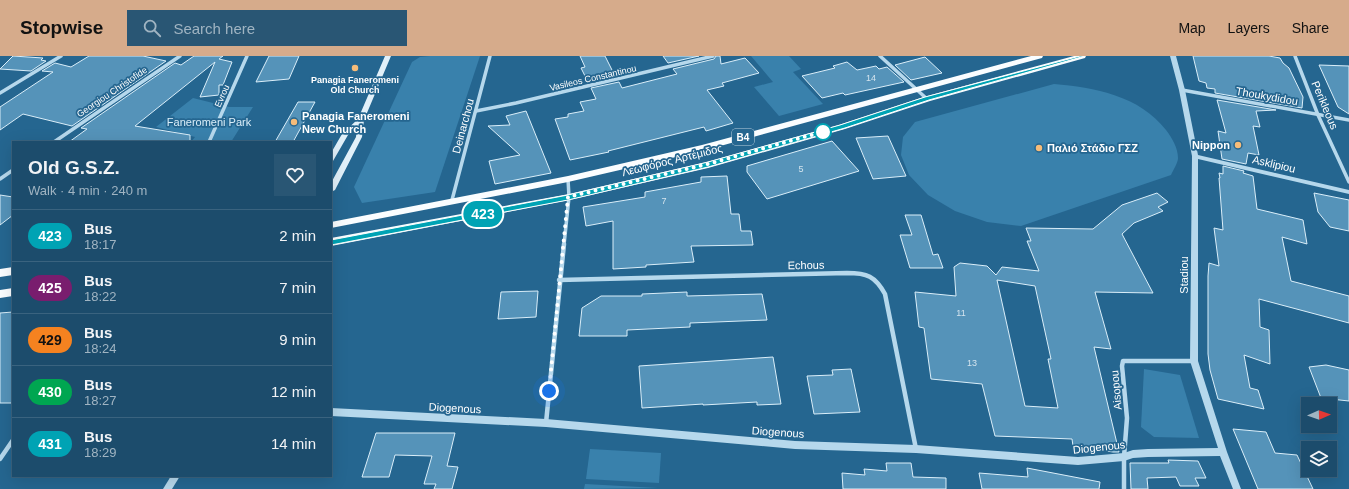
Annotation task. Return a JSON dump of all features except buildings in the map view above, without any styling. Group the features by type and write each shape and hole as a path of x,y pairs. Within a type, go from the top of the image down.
{"main road":[{"path":"332,188 359,136 361,120 388,56"},
{"name":"Λεωφόρος Αρτέμιδος","path":"332,225 452,200 568,179 702,148 1039,56"},
{"name":"Λεωφόρος Αρτέμιδος","path":"332,242 568,197 708,164 842,127 927,99 1082,56"},
{"path":"332,157 345,134 361,120"},
{"path":"0,273 12,271"},
{"path":"0,294 12,292"}],"street":[{"path":"0,94 61,56"},
{"name":"Georgiou Christofide","path":"55,141 180,56"},
{"name":"Evrou","path":"209,141 247,56"},
{"name":"Deinarchou","path":"452,200 490,56"},
{"name":"Vasileos Constantinou","path":"476,110 516,103 713,56"},
{"path":"880,56 927,99"},
{"name":"Stadiou","path":"1173,56 1182,90 1195,156 1194,361 1223,452 1237,489"},
{"name":"Perikleous","path":"1295,56 1318,115 1349,182"},
{"name":"Thoukydidou","path":"1182,90 1349,120"},
{"name":"Asklipiou","path":"1195,156 1349,192"},
{"path":"0,179 12,171"},
{"path":"546,423 568,197 568,179"},
{"name":"Echous","path":"559,280 847,273 861,273 872,276 879,283 885,294 916,449"},
{"name":"Aisopou","path":"1124,489 1124,457 1127,418 1122,366 1123,361 1194,361"},
{"name":"Diogenous","path":"332,412 546,423 795,445 916,449 1078,461 1124,457 1148,452 1223,452"},
{"path":"0,459 12,441"}],"green space":[{"path":"480,56 435,192 362,203 354,187 412,62 420,57"},
{"path":"751,56 789,56 801,69 793,72 823,104 779,116 754,87 773,82"},
{"name":"Παλιό Στάδιο ΓΣΖ","path":"1054,84 1069,85 1115,95 1130,101 1155,118 1168,133 1178,154 1178,160 1171,175 1021,226 987,222 955,211 928,195 909,175 901,155 903,137 915,122"},
{"name":"Faneromeni Park","path":"193,98 229,107 253,107 232,141 192,141 195,137 156,127"},
{"path":"1144,369 1180,375 1199,438 1154,437 1141,427"},
{"path":"590,449 661,453 659,483 586,479"},
{"path":"585,484 658,488 584,489"}],"bus line":[{"name":"423","path":"332,242 568,197 708,164 842,127 988,81 1082,56"}],"place":[{"name":"Panagia Faneromeni Old Church","path":"355,68"},
{"name":"Panagia Faneromeni New Church","path":"294,122"},
{"name":"Nippon","path":"1238,145"},
{"name":"Παλιό Στάδιο ΓΣΖ","path":"1039,148"}],"route":[{"path":"549,391 568,197 708,164 829,130 823,132"}]}
